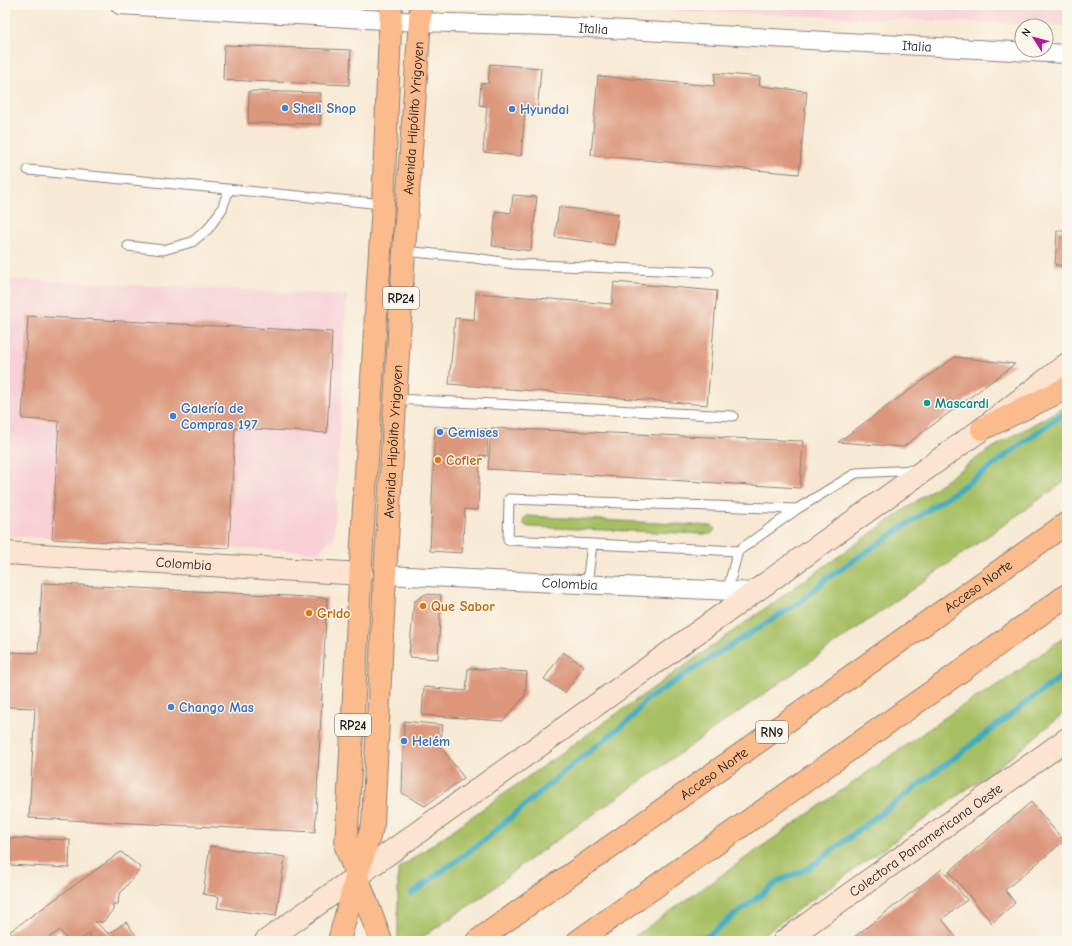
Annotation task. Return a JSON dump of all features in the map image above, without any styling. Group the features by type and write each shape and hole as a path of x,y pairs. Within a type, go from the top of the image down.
{"main road":[{"name":"Avenida Hipólito Yrigoyen","path":"381,941 346,847 362,574 364,506 383,204 391,12"},
{"name":"Avenida Hipólito Yrigoyen","path":"339,941 373,824 395,399 420,13"},
{"path":"982,429 1067,388"},
{"name":"Acceso Norte","path":"478,941 1067,523"},
{"path":"578,941 1067,595"},
{"name":"Avenida Hipólito Yrigoyen","path":"355,941 357,875"}],"street":[{"name":"Italia","path":"120,5 420,13 568,27 1067,54"},
{"path":"266,941 982,429 1067,364"},
{"name":"Colombia","path":"5,553 362,574"},
{"name":"Colombia","path":"385,575 754,592"},
{"name":"Colectora Panamericana Oeste","path":"784,941 1067,739"}],"lane":[{"path":"28,170 383,204"},
{"path":"128,246 163,250 192,242 208,229 222,209 229,189"},
{"path":"404,251 475,258 514,264 709,272"},
{"path":"395,399 733,416"},
{"path":"797,509 510,499 508,540 738,551 797,509 856,473 925,470"},
{"path":"587,585 592,544"},
{"path":"725,613 727,590 738,551"}],"shaded area":[{"path":"530,5 1067,5 1067,26 1054,25 1054,18 1014,18 1014,24"},
{"name":"Galería de Compras 197","path":"5,279 347,295 334,537 318,552 5,536"}],"green space":[{"path":"1067,405 1067,480 516,869 489,892 417,941 398,941 398,869 987,451"},
{"path":"527,516 712,526 715,530 711,534 703,534 530,527 523,523"},
{"path":"1067,635 1067,710 1009,759 754,941 628,941 960,707 1006,680"}],"building":[{"path":"224,45 351,50 349,85 223,80"},
{"name":"Hyundai","path":"490,64 541,68 537,113 525,112 521,156 483,152 487,106 479,105 481,83 488,84"},
{"path":"715,73 760,77 759,86 807,91 799,174 591,155 598,76 714,86"},
{"name":"Shell Shop","path":"249,91 321,93 320,124 248,123"},
{"path":"513,195 537,197 531,251 492,246 496,211 511,213"},
{"path":"559,207 618,214 614,245 555,237"},
{"path":"1057,231 1067,231 1067,266 1055,265"},
{"path":"614,282 717,291 707,405 449,384 455,318 474,320 476,293 612,304"},
{"name":"Galería de Compras 197","path":"28,316 332,332 327,433 235,428 229,548 52,539 59,421 22,419"},
{"name":"Mascardi","path":"955,357 1015,364 903,447 838,442"},
{"path":"435,427 488,429 487,456 480,455 478,510 465,509 462,553 430,551"},
{"path":"491,428 803,441 800,488 488,469"},
{"name":"Chango Mas","path":"42,583 327,598 315,832 29,818 35,708 5,707 5,677 10,677 11,652 38,653"},
{"path":"425,594 441,595 438,659 409,657 414,602"},
{"path":"563,652 584,666 565,693 544,679"},
{"path":"468,668 527,672 525,696 503,721 422,715 424,687 466,691"},
{"path":"404,721 443,725 440,746 464,778 425,806 402,793"},
{"path":"1031,802 1064,841 1005,890 1015,903 992,923 949,872"},
{"path":"10,838 70,840 69,868 9,865"},
{"path":"210,846 285,857 276,916 217,908 219,897 203,894"},
{"path":"121,852 141,868 119,895 118,904 113,904 113,910 103,922 95,922 109,934 126,922 140,941 90,941 90,933 79,941 68,941 60,930 44,941 5,941 5,935"},
{"path":"942,869 967,900 942,919 959,941 849,941"}],"waterway":[{"path":"411,894 482,842 567,769 632,718 648,699 800,602 825,580 984,472 1062,414"},
{"path":"701,941 779,881 809,868 1067,672"}],"place":[{"name":"Shell Shop","path":"285,108"},
{"name":"Hyundai","path":"512,109"},
{"name":"Mascardi","path":"927,403"},
{"name":"Galería de Compras 197","path":"173,416"},
{"name":"Gemises","path":"440,432"},
{"name":"Cofler","path":"438,460"},
{"name":"Que Sabor","path":"423,606"},
{"name":"Grido","path":"309,613"},
{"name":"Chango Mas","path":"171,707"},
{"name":"Helém","path":"404,741"}]}
